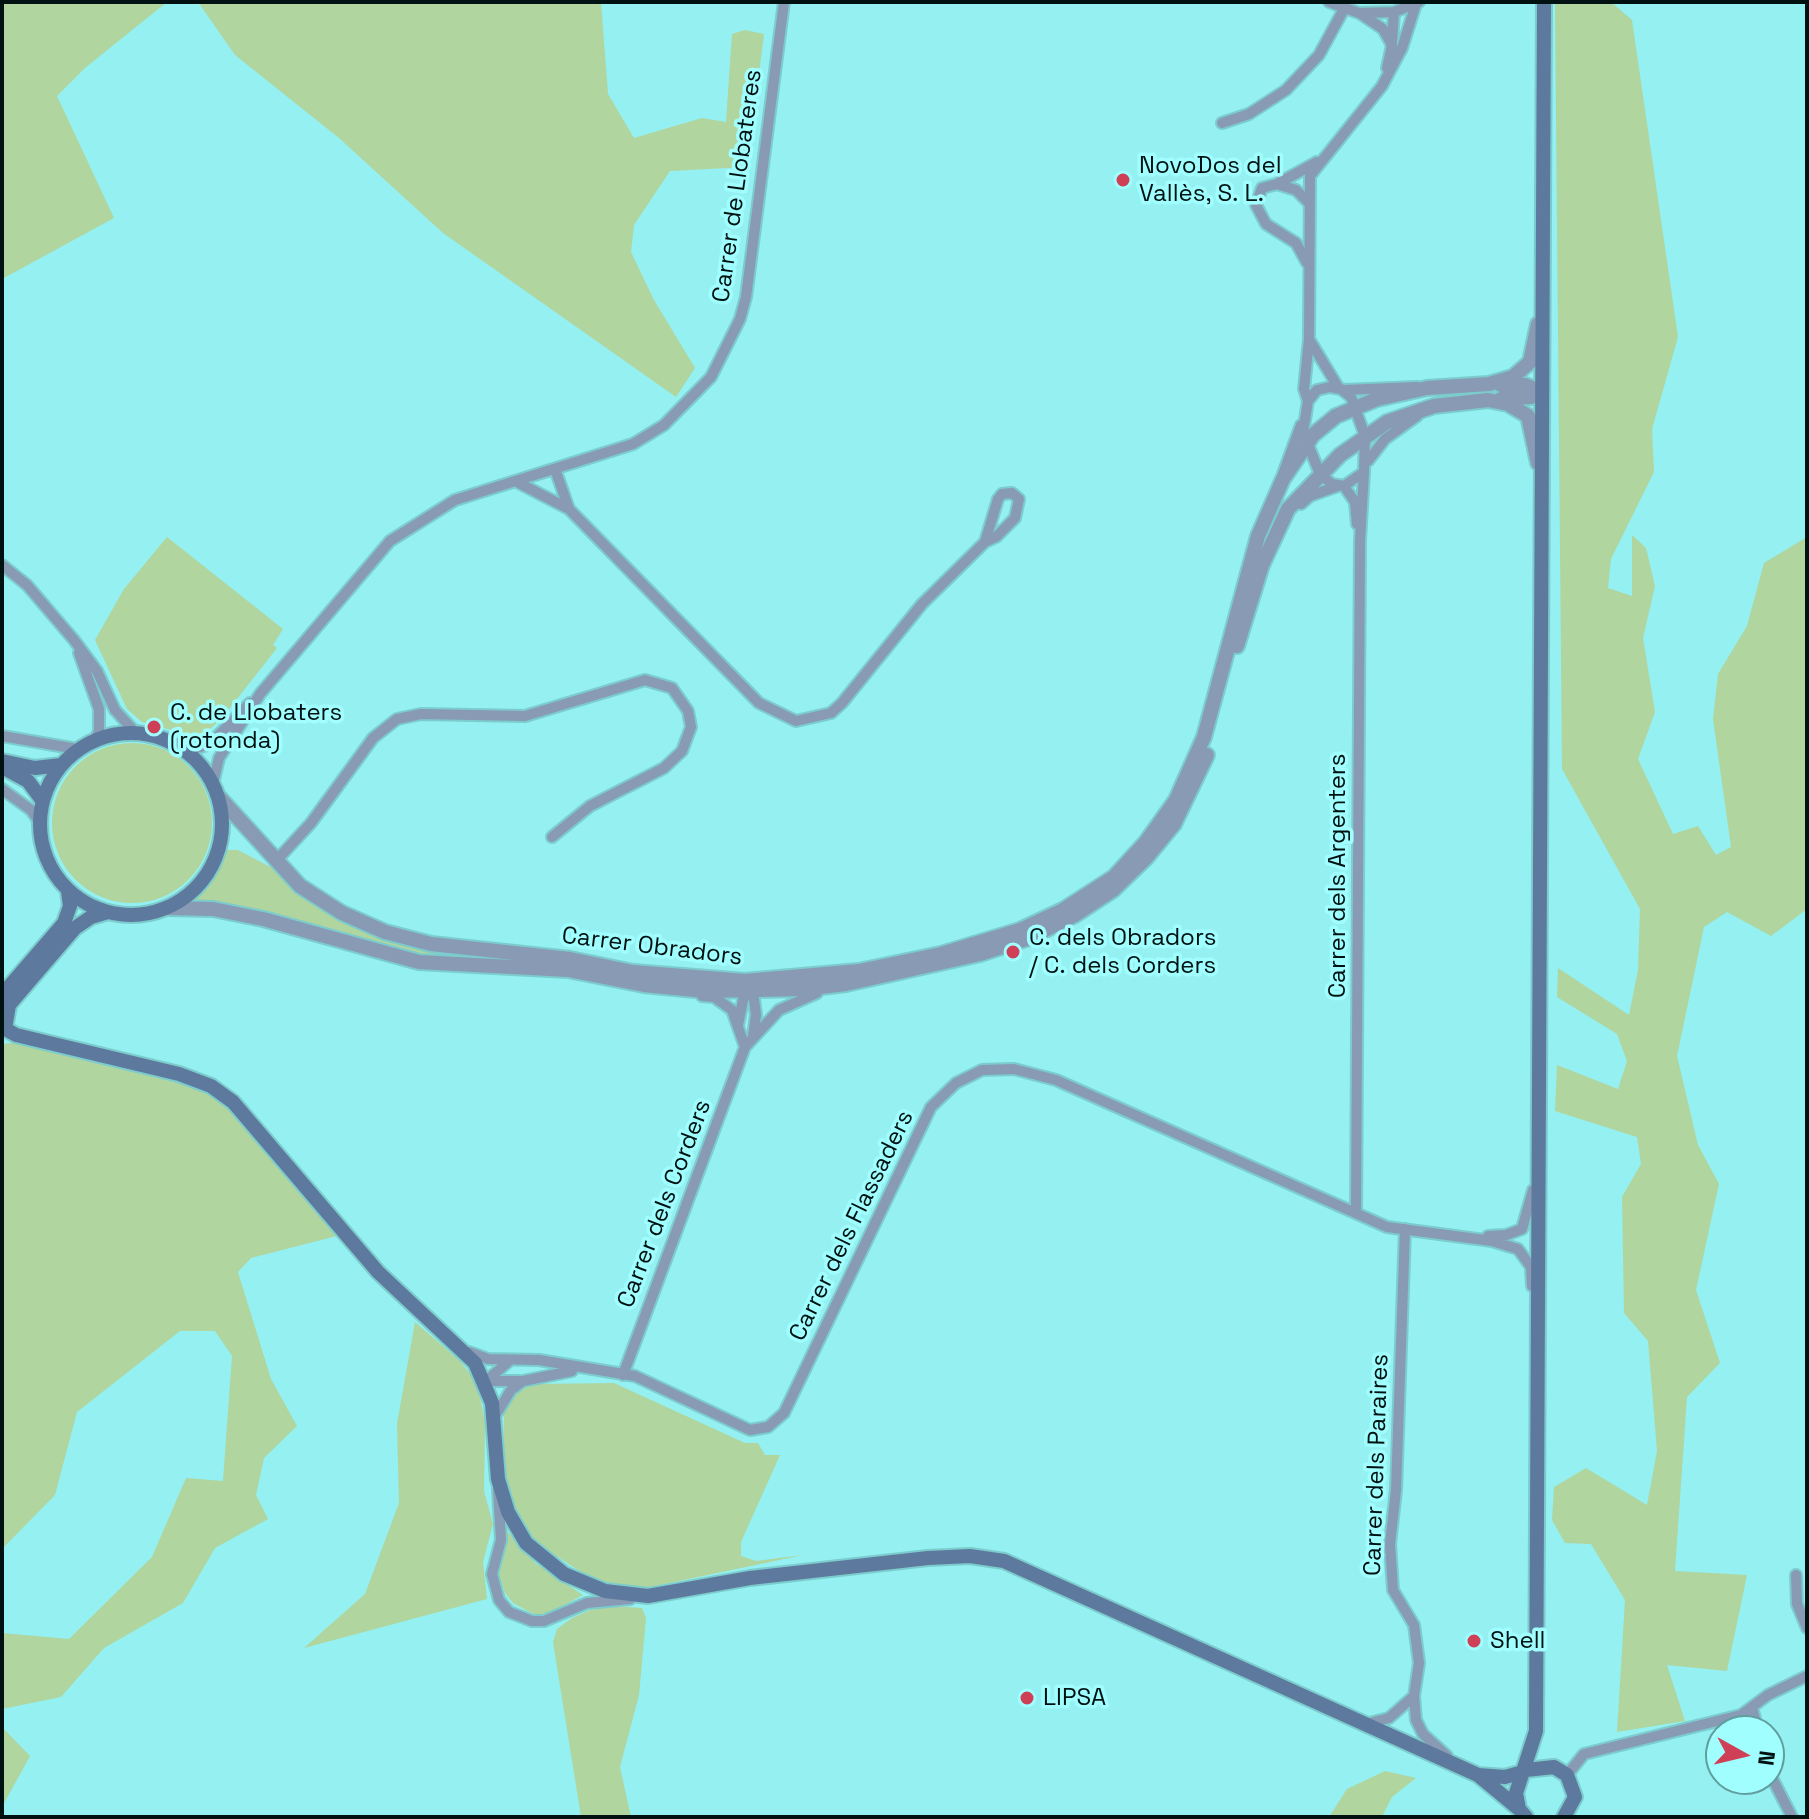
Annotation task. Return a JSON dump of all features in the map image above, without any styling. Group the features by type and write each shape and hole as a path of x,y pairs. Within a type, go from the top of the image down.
{"main road":[{"path":"1523,1813 1516,1793 1536,1731 1544,2"},
{"path":"135,732 162,738 187,751 215,790 223,825 212,867 191,893 168,908 137,915 109,912 78,900 68,891 48,864 42,848 40,823 42,800 61,765 77,749 95,739 135,732"},
{"path":"2,764 35,768 61,765"},
{"path":"2,764 28,781 42,800"},
{"path":"2,995 64,923 70,906 68,891"},
{"path":"109,912 91,917 75,928 9,1005 3,1029 179,1074 221,1092 246,1115 378,1272 463,1350 486,1381 494,1417 498,1479 515,1527 551,1566 596,1588 648,1596 804,1571 928,1558 983,1557 1023,1568 1478,1775 1523,1813"},
{"path":"1536,1731 1554,1767 1567,1775 1575,1797 1564,1817"},
{"path":"1478,1775 1505,1777 1554,1767"}],"street":[{"name":"Carrer de Llobateres","path":"187,751 210,744 260,694 390,541 439,507 633,444 664,425 711,377 734,332 746,297 784,2"},
{"path":"1329,2 1359,13 1394,12 1418,3"},
{"path":"1537,2 1543,74"},
{"path":"1308,401 1304,389 1311,274 1310,176 1382,86 1418,3"},
{"path":"1222,123 1249,114 1286,90 1319,55 1344,9"},
{"path":"1394,12 1401,22 1397,46"},
{"path":"1359,13 1383,29 1397,46"},
{"path":"1311,274 1296,243 1266,224 1256,205 1262,188 1277,184 1319,161"},
{"path":"1277,184 1296,190 1308,202"},
{"path":"1489,384 1513,377 1526,368 1534,350 1543,299"},
{"path":"1309,339 1341,389 1356,406"},
{"path":"670,988 748,991 846,984 898,974 1029,938 1075,915 1131,873 1174,824 1214,736 1258,536 1283,479 1308,401 1317,390 1408,385 1427,388"},
{"path":"1283,479 1306,444 1328,421 1356,406 1427,388 1525,385 1542,392"},
{"path":"1240,618 1284,517 1320,474 1365,436 1404,414 1434,406 1531,397 1542,392"},
{"path":"1488,400 1508,404 1528,416 1542,483"},
{"name":"Carrer dels Argenters","path":"1356,406 1365,436 1360,540 1356,1212"},
{"path":"1284,517 1310,496 1341,486 1365,467 1391,433 1434,406"},
{"path":"1302,424 1306,444 1320,474 1341,486"},
{"path":"555,469 569,509"},
{"path":"515,481 569,509 759,703 796,721 831,713 842,703 922,604 985,542 996,537 1015,518 1019,499 1012,493 1002,494 998,499 985,542"},
{"name":"Carrer dels Argenters","path":"1341,486 1355,502 1360,540"},
{"path":"2,565 27,585 74,640 97,671 115,710 135,732"},
{"name":"Carrer Obradors","path":"215,790 300,886 342,913 385,932 431,944 647,974 745,981 825,976 941,954 1038,924 1114,877 1159,825 1188,776 1240,618"},
{"path":"74,640 99,709 99,732 95,739"},
{"path":"276,861 311,823 373,738 397,719 421,714 525,716 645,680 672,688 688,711 691,727 682,751 664,768 590,806 552,837"},
{"name":"Carrer de Llobateres","path":"215,790 219,758 260,694"},
{"path":"1212,704 1214,736"},
{"path":"2,736 77,749"},
{"path":"1198,752 1203,752 1208,739 1214,736"},
{"path":"898,974 905,968 1038,924 1131,873 1155,840 1159,825 1184,806 1188,776"},
{"path":"2,789 31,810 40,823"},
{"path":"168,908 213,909 263,919 384,955 419,962 569,965 714,997 732,1010 749,1043"},
{"path":"647,974 661,980 741,985 748,991"},
{"path":"738,1025 744,995 748,991 761,985 815,982 825,976"},
{"name":"Carrer dels Corders","path":"749,1043 779,1010 804,997 846,984"},
{"name":"Carrer dels Corders","path":"623,1375 749,1043 756,1015 754,999 748,991"},
{"name":"Carrer dels Flassaders","path":"463,1350 488,1359 539,1360 578,1369 635,1376 750,1430 768,1427 784,1413 931,1107 956,1083 982,1070 1014,1069 1056,1080 1387,1227 1492,1241 1518,1249 1531,1267 1537,1332"},
{"name":"Carrer dels Flassaders","path":"1454,1236 1506,1235 1522,1229 1532,1202 1538,1160"},
{"name":"Carrer dels Paraires","path":"1405,1229 1396,1490 1390,1544 1393,1590 1414,1625 1419,1663 1414,1696 1416,1720 1423,1734 1462,1768"},
{"path":"486,1381 509,1361"},
{"name":"Carrer dels Flassaders","path":"486,1381 523,1381 578,1369"},
{"path":"494,1417 511,1390 523,1381"},
{"path":"498,1479 501,1540 492,1574 499,1600 509,1612 532,1621 544,1621 587,1603 648,1596"},
{"path":"1796,1575 1797,1604 1807,1628"},
{"path":"1567,1775 1584,1754 1741,1715 1768,1695 1807,1676"},
{"path":"1366,1724 1389,1718 1414,1696"},
{"path":"1752,1707 1754,1715"},
{"path":"1781,1795 1792,1817"}],"green space":[{"path":"2,2 167,2 85,68 57,96 114,218 2,279"},
{"path":"198,2 601,2 608,94 634,138 702,118 726,122 732,34 745,30 764,34 747,167 670,171 634,225 631,252 654,300 695,368 676,397 443,233 339,138 235,55"},
{"path":"1555,2 1611,2 1632,20 1678,337 1652,429 1654,472 1611,559 1608,588 1632,596 1632,535 1646,548 1655,586 1643,638 1655,712 1638,759 1673,834 1698,826 1716,855 1731,847 1713,719 1718,674 1747,626 1764,563 1807,537 1807,909 1771,936 1727,912 1704,927 1677,1056 1698,1145 1719,1184 1696,1290 1720,1363 1687,1397 1675,1571 1747,1575 1727,1671 1667,1665 1685,1721 1617,1732 1625,1600 1591,1544 1565,1543 1552,1520 1554,1487 1586,1468 1647,1505 1657,1451 1648,1341 1624,1313 1622,1197 1641,1164 1637,1137 1555,1111 1557,1065 1618,1089 1627,1061 1617,1034 1557,997 1558,968 1629,1015 1638,970 1640,909 1562,769"},
{"path":"167,537 283,629 273,645 277,648 222,718 200,738 142,722 127,709 95,640 124,589"},
{"path":"132,743 163,749 188,767 206,792 212,823 206,854 188,879 163,897 132,903 101,897 76,879 58,854 52,823 58,792 76,767 101,749"},
{"path":"227,850 238,850 276,870 301,893 462,956 457,959 415,955 235,908 190,901 213,877"},
{"path":"23,1042 212,1092 241,1117 337,1236 251,1258 238,1272 271,1379 297,1426 264,1458 256,1495 268,1519 215,1548 183,1603 104,1648 61,1697 2,1709 2,1633 69,1639 152,1557 186,1478 223,1481 232,1356 215,1331 180,1331 77,1412 55,1495 2,1549 2,1044"},
{"path":"415,1322 459,1360 477,1382 485,1422 484,1491 493,1524 483,1562 487,1599 304,1648 365,1594 399,1503 397,1424"},
{"path":"614,1383 745,1443 758,1443 765,1455 780,1455 741,1542 741,1556 756,1561 803,1555 651,1587 624,1588 589,1577 539,1545 522,1524 511,1497 503,1465 504,1412 516,1393 533,1384"},
{"path":"507,1531 535,1563 583,1595 548,1614 535,1615 513,1603 505,1593 497,1569"},
{"path":"612,1606 642,1608 646,1618 639,1695 620,1767 631,1817 581,1817 553,1642 557,1629 572,1618 590,1610"},
{"path":"2,1727 30,1756 2,1807"},
{"path":"1385,1771 1416,1778 1392,1797 1382,1817 1329,1817 1347,1789"}],"place":[{"name":"NovoDos del Vallès, S. L.","path":"1123,180"},
{"name":"C. de Llobaters (rotonda)","path":"154,727"},
{"name":"C. dels Obradors / C. dels Corders","path":"1013,952"},
{"name":"Shell","path":"1474,1641"},
{"name":"LIPSA","path":"1027,1698"}]}
